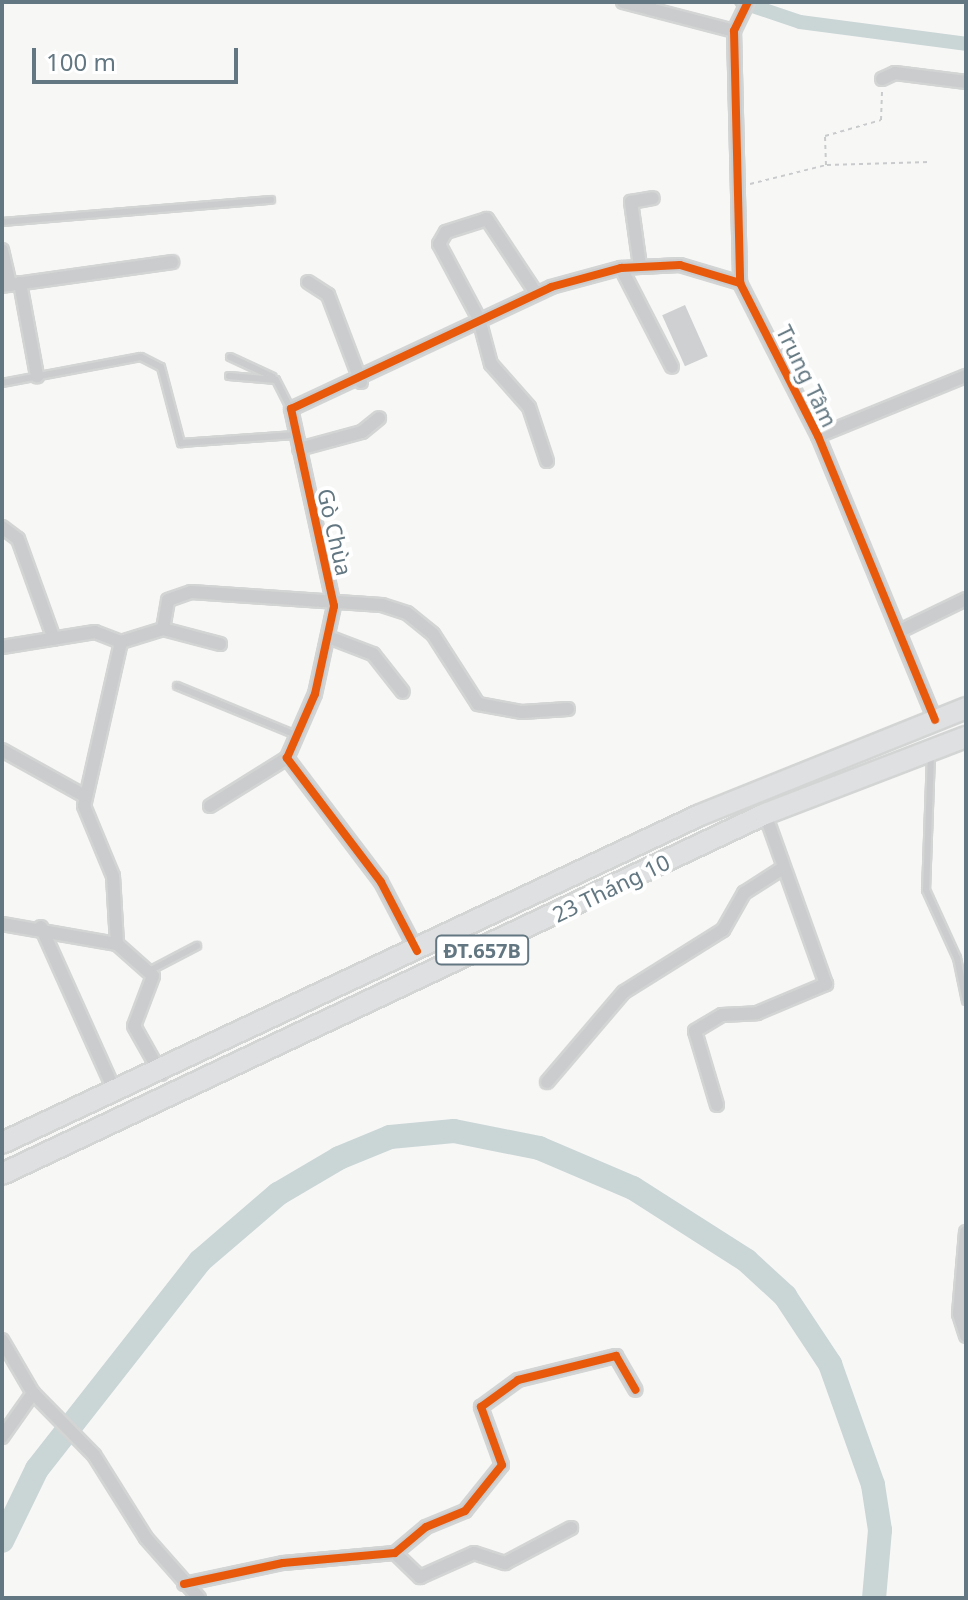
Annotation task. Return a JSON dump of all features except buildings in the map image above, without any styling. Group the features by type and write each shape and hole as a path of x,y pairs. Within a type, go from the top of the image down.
{"main road":[{"name":"23 Tháng 10","path":"2,1143 161,1074 700,815 966,708"},
{"path":"935,720 938,748"},
{"name":"23 Tháng 10","path":"2,1174 765,814 966,737"}],"street":[{"path":"623,2 734,31 748,2"},
{"name":"Trung Tâm","path":"734,31 740,283 818,436 935,720"},
{"path":"882,79 895,73 966,82"},
{"path":"640,266 631,202 653,198"},
{"path":"536,293 487,219 446,232 439,244 447,270 479,319 491,364 529,407 547,461"},
{"path":"2,250 37,376"},
{"path":"11,285 172,262"},
{"path":"291,409 361,382 479,319 536,293 621,268 694,267 740,283"},
{"path":"621,268 672,367"},
{"path":"308,282 328,295 361,382"},
{"path":"818,436 966,376"},
{"name":"Gò Chùa","path":"287,758 331,638 334,606 291,409"},
{"path":"299,449 362,432 379,418"},
{"path":"2,527 18,539 54,639"},
{"path":"163,629 168,600 177,594 334,606 382,605 413,617 489,710 568,709"},
{"path":"900,631 966,599"},
{"path":"2,647 95,632 121,642 163,629 220,644"},
{"path":"331,638 373,654 403,692"},
{"path":"83,795 104,740 121,642"},
{"path":"2,750 83,795 113,876 117,944"},
{"path":"210,806 287,758 381,882 417,951"},
{"path":"717,1105 695,1031 722,1015 757,1013 826,984 765,814"},
{"path":"547,1082 624,992 723,930 744,893 783,868"},
{"path":"2,924 41,927 117,944 151,970 154,982 134,1026 161,1074"},
{"path":"41,927 116,1094"},
{"path":"966,1232 959,1314 966,1336"},
{"path":"2,1340 33,1393 94,1455 184,1584 199,1598"},
{"path":"184,1584 283,1563 395,1553 426,1527 465,1511 498,1477 502,1465 481,1407 497,1391 534,1373 616,1356 636,1390"},
{"path":"2,1437 33,1393"},
{"path":"395,1553 420,1577 474,1553 505,1563 571,1528"}],"lane":[{"path":"2,222 271,200"},
{"path":"2,383 141,357 161,367 181,443 295,435"},
{"path":"230,357 276,380 291,409"},
{"path":"229,376 276,380"},
{"path":"177,686 296,735"},
{"path":"938,748 926,890 957,958 966,1001"},
{"path":"151,970 197,946"}],"path":[{"path":"826,165 825,136 881,120 882,79"},
{"path":"739,186 826,165 929,162"}],"waterway":[{"path":"741,2 800,22 966,44"},
{"path":"2,1541 37,1469 200,1261 278,1194 339,1158 390,1137 454,1131 539,1148 633,1188 747,1261 785,1296 830,1364 873,1485 880,1530 874,1598"}],"cycle path":[{"path":"748,2 734,31 740,283 818,436 935,720"},
{"path":"417,951 381,882 287,758 315,694 334,606 291,409 551,287 621,268 680,265 740,283"},
{"path":"184,1584 283,1563 395,1553 426,1527 465,1511 502,1465 481,1407 518,1380 616,1356 636,1390"}]}
